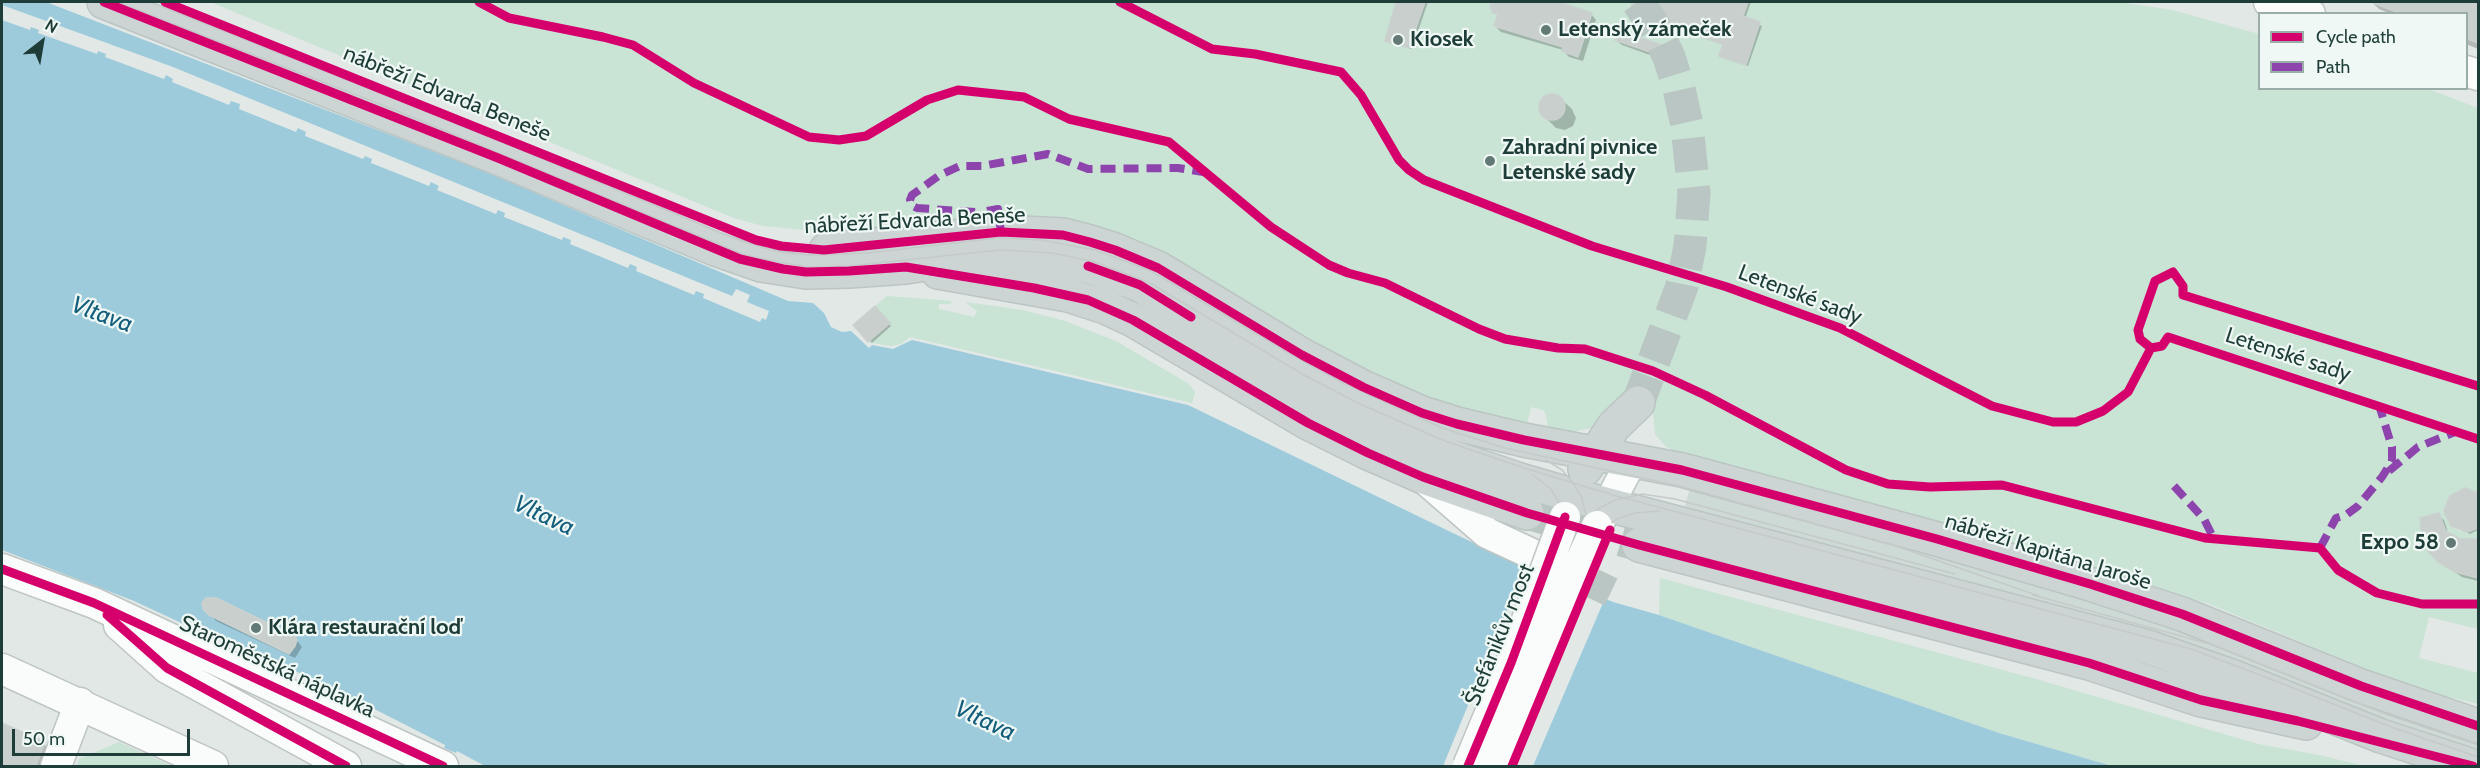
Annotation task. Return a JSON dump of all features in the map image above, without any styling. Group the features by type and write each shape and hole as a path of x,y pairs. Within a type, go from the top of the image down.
{"main road":[{"name":"nábřeží Edvarda Beneše","path":"104,2 498,158 740,259 806,272 906,267 981,257 1017,256 1074,263 1123,278 1140,285 1277,374 1361,419 1434,451 1520,480 1591,512"},
{"name":"nábřeží Edvarda Beneše","path":"165,2 756,240 781,246 824,250 1001,232 1063,236 1090,242 1158,268 1302,355 1363,387 1413,409 1457,424 1501,435 1595,453"},
{"path":"906,267 1068,295 1105,307 1133,320 1308,423 1423,477 1527,513"},
{"path":"1638,404 1632,460 1591,512 1581,476 1614,426 1638,404"},
{"name":"nábřeží Kapitána Jaroše","path":"1595,453 1682,470 1915,533 2135,598 2230,632 2361,686 2478,726"},
{"path":"1591,512 2168,654 2245,681 2381,736 2458,762"},
{"path":"1639,545 2089,663 2201,700 2298,721 2458,762"}],"street":[{"path":"2269,2 2303,12"},
{"path":"1423,477 1487,532 1530,553"},
{"path":"1483,766 1530,651 1565,554 1591,512"},
{"path":"1495,766 1575,573 1591,512"},
{"path":"1512,766 1591,512"},
{"name":"Štefánikův most","path":"1468,766 1511,663 1591,512"},
{"name":"Staroměstská náplavka","path":"2,569 94,603 443,766"},
{"name":"Staroměstská náplavka","path":"94,603 168,669 346,766"},
{"path":"2,669 213,766"},
{"path":"56,766 80,703"}],"shaded area":[{"path":"1691,484 2133,609 2478,738 2478,763 1681,520"}],"green space":[{"path":"210,2 1396,2 1386,41 1409,48 1425,2 1491,2 1493,13 1498,14 1494,27 1563,47 1562,51 1577,56 1592,13 1558,2 1633,2 1629,13 1723,44 1746,65 1760,22 1743,16 1748,2 2119,2 2172,10 2258,34 2258,90 2431,90 2478,108 2478,493 2465,488 2457,491 2450,496 2444,511 2451,526 2459,531 2467,532 2478,528 2478,539 2460,539 2445,529 2420,519 2422,537 2426,547 2438,562 2455,572 2478,578 2478,629 2429,617 2419,658 2478,673 2478,704 2415,689 2207,603 1697,457 1679,454 1665,446 1655,434 1653,413 1620,400 1591,428 1569,433 1554,433 1548,428 1543,410 1531,407 1526,428 1445,405 1343,358 1180,262 1152,248 1052,220 1020,216 827,232 763,226 734,218","holes":["1551,94 1561,97 1565,106 1562,115 1553,120 1543,117 1539,107 1542,98"]},
{"path":"887,296 952,301 950,304 939,304 939,309 974,317 977,311 965,302 1023,310 1065,321 1116,341 1189,384 1195,392 1192,403 910,337 901,344 890,346 868,342 890,323 875,306"},
{"path":"1660,578 2036,679 2258,744 2364,766 2112,766 1999,733 1659,615"},
{"path":"119,742 171,766 77,766 79,759"}],"water":[{"name":"Vltava","path":"2,2 46,2 484,171 788,301 813,303 824,313 831,327 842,332 851,331 869,348 872,345 893,349 912,340 1188,405 1488,550 1613,602 1659,615 1999,733 2112,766 485,766 457,751 456,753 444,748 445,745 339,691 207,631 205,634 134,601 2,550"}],"pier":[{"path":"2,5 173,67 732,296 736,289 750,295 747,302 769,311 766,320 762,318 760,322 703,298 704,294 696,291 694,295 636,271 637,267 630,264 628,268 570,244 571,240 563,237 562,240 504,217 505,213 498,210 496,214 437,190 439,186 431,182 429,186 371,163 372,159 365,156 363,159 305,136 306,132 298,128 296,132 239,109 240,104 231,101 229,105 172,82 173,79 166,75 164,79 105,57 106,54 98,51 97,54 38,33 39,30 31,27 30,30 2,20"},
{"path":"1526,564 1606,596 1533,766 1443,766"}],"building":[{"path":"1396,2 1425,2 1409,48 1385,41"},
{"name":"Letenský zámeček","path":"1491,2 1558,2 1592,13 1578,57 1562,51 1563,47 1494,26 1498,14 1493,13"},
{"path":"1633,2 1748,2 1743,16 1760,22 1746,65 1719,56 1723,44 1629,13"},
{"path":"2371,2 2432,2 2428,12 2397,12"},
{"path":"2432,2 2478,2 2478,43 2468,39 2468,12 2428,12"},
{"path":"1618,30 1676,50 1673,60 1615,40"},
{"path":"1552,94 1561,98 1565,107 1561,116 1552,120 1543,116 1539,107 1543,98"},
{"path":"875,306 890,323 868,342 853,325"},
{"path":"2465,488 2478,493 2478,528 2467,532 2451,526 2444,511 2450,496"},
{"name":"Expo 58","path":"2439,513 2449,533 2460,539 2478,539 2478,578 2455,572 2438,562 2428,551 2422,538 2420,518"},
{"name":"Klára restaurační loď","path":"206,598 216,598 295,636 297,640 295,646 289,654 209,615 203,609 202,603"},
{"path":"2,723 45,742 36,766 2,766"}],"tunnel":[{"path":"1638,2 1654,26 1669,57 1679,89 1687,125 1694,193 1690,246 1682,286 1638,403"},
{"path":"1527,513 1639,545"},
{"path":"1552,564 1611,592"}],"tram line":[{"path":"117,2 390,108 742,254 810,267 849,266 1000,250 1052,253 1095,262 1150,283 1304,375 1360,404 1445,441 1613,495 2191,649 2394,728 2478,757"},
{"path":"151,2 480,133 741,241 783,253 818,255 868,253 998,238 1041,240 1095,250 1151,271 1343,383 1442,428 1505,448 1679,486 1899,547 2039,596"},
{"path":"1546,460 1562,470 1573,483 1582,498 1588,525"},
{"path":"1533,475 1551,489 1562,508 1566,527 1565,549"},
{"path":"1483,766 1530,650 1565,554 1587,518 1615,500 1642,494 1675,499 1955,574"},
{"path":"1496,766 1587,548 1603,529 1617,519 1635,513 1659,511"},
{"path":"2033,595 2213,645 2388,715 2478,745"}],"marked path":[{"path":"975,212 917,208 911,205 910,200 912,195 940,175 960,166 982,166 1048,154 1088,169 1178,168 1203,172"},
{"path":"987,211 998,209 1001,232"},
{"path":"2320,548 2336,518 2346,515 2358,506 2392,461 2392,447 2379,405"},
{"path":"2389,471 2418,447 2455,432"},
{"path":"2174,486 2204,519 2214,539"}],"cycle path":[{"path":"104,2 498,158 740,259 806,272 906,267 1034,288 1088,300 1133,320 1308,423 1368,453 1423,477 1527,513 1639,545 2089,663 2201,700 2298,721 2473,766"},
{"path":"165,2 756,240 781,246 824,250 1001,232 1063,235 1090,242 1158,268 1302,355 1363,387 1422,413 1524,440 1682,470 1937,539 2090,584 2182,614 2361,686 2478,726"},
{"path":"479,2 509,18 633,45 694,83 809,137 839,140 866,136 927,100 958,90 1024,97 1069,119 1169,142 1271,227 1329,265 1348,273 1385,283 1479,329 1505,339 1558,348 1585,349 1653,371 1705,395 1846,470 1888,484 1930,487 2002,485 2205,538 2320,548 2338,570 2377,593 2422,604 2478,604"},
{"name":"Letenské sady","path":"1120,2 1212,49 1255,54 1341,72 1361,95 1399,160 1424,180 1592,246 1727,287 1840,328 1992,406 2053,422 2076,422 2103,411 2128,392 2151,348"},
{"path":"1088,266 1140,285 1191,317"},
{"name":"Letenské sady","path":"2151,348 2140,339 2138,330 2155,281 2173,272 2183,286 2183,295 2478,386"},
{"name":"Letenské sady","path":"2151,348 2162,346 2168,337 2478,439"},
{"path":"1468,766 1511,663 1565,517"},
{"path":"1512,766 1610,530"},
{"path":"2,569 94,603 443,766"},
{"path":"107,615 167,668 346,766"}],"place":[{"name":"Letenský zámeček","path":"1546,30"},
{"name":"Kiosek","path":"1398,40"},
{"name":"Zahradní pivnice Letenské sady","path":"1490,161"},
{"name":"Expo 58","path":"2451,543"},
{"name":"Klára restaurační loď","path":"256,628"}]}
